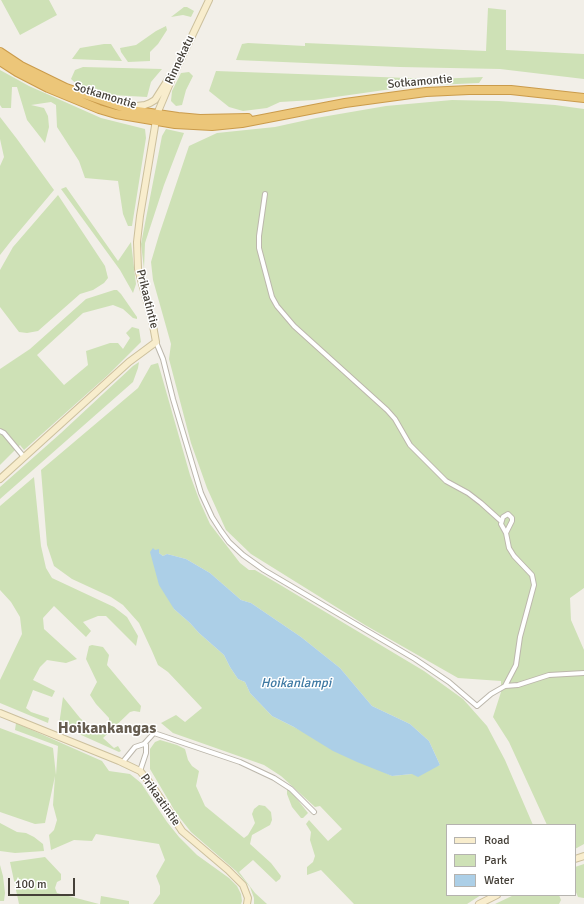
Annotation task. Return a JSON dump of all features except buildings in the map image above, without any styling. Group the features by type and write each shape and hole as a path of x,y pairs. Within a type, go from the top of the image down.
{"highway":[{"name":"Sotkamontie","path":"0,52 26,69 66,88 175,124 212,126 242,123 259,118 345,103 426,92 511,90 584,98"},
{"name":"Sotkamontie","path":"0,61 32,81 81,102 116,114 156,118"}],"street":[{"name":"Rinnekatu","path":"156,118 172,76 209,0"},
{"path":"123,107 138,106 155,100 164,85 172,76"},
{"name":"Prikaatintie","path":"0,479 129,362 156,342 152,320 138,269 137,242 156,118"},
{"path":"265,194 259,236 259,248 272,297 277,306 294,326 387,410 395,419 410,445 446,481 468,493 482,503 501,521"},
{"path":"156,342 163,359 173,399 201,493 212,517 230,542 244,556 264,570 415,659 449,682 477,706 491,694 505,686 518,685 549,675 584,674"},
{"path":"0,431 4,433 24,457"},
{"path":"505,686 516,665 520,637 534,585 532,575 511,552 506,533 501,527 503,517 508,514 512,518 511,525 506,533"},
{"name":"Prikaatintie","path":"0,713 140,771 151,784 182,831 228,870 243,885 248,898 247,904"},
{"path":"122,763 135,747 144,744 154,733 240,762 282,782 291,788 314,812"},
{"path":"140,771 146,753 146,745 144,744"},
{"path":"479,904 495,896"}],"green space":[{"path":"1,0 49,0 57,15 20,35"},
{"path":"184,7 194,11 191,17 183,15 171,17"},
{"path":"488,8 506,10 506,50 584,54 584,79 500,69 400,67 236,60 242,44 248,43 305,46 305,43 486,51"},
{"path":"166,26 167,30 158,44 150,52 150,61 128,62 120,48 136,45"},
{"path":"111,44 122,61 72,59 80,48"},
{"path":"83,67 162,69 151,82 147,97 112,95 81,88 71,79 75,70"},
{"path":"0,70 29,86 101,118 145,129 146,138 132,226 128,226 123,214 118,181 85,178 79,161 57,127 56,105 51,102 31,105 44,108 48,116 49,127 45,143 27,120 17,87 12,87 11,108 2,108 0,105"},
{"path":"216,71 435,79 483,77 479,83 413,86 314,100 280,102 267,108 243,111 229,107 209,91"},
{"path":"189,72 193,76 186,90 182,105 176,106 171,101 172,91 181,73"},
{"path":"452,100 499,101 555,105 584,109 584,588 570,598 571,620 584,650 584,844 576,848 576,824 547,824 509,742 493,717 501,692 501,681 458,678 365,625 251,554 226,530 207,488 191,443 169,359 171,344 153,280 151,262 189,146 217,133 275,127 316,118 386,106"},
{"path":"0,117 54,190 0,255 0,166 4,157 0,139"},
{"path":"166,129 184,133 164,185 145,243 144,269 141,244 162,136"},
{"path":"66,187 118,261 131,242 136,284 133,293 120,270 61,189"},
{"path":"58,195 105,266 108,278 104,283 93,290 80,294 38,331 27,333 19,332 0,307 0,270 13,247"},
{"path":"117,290 121,294 137,319 133,318 123,309 113,305 83,313 37,355 64,385 88,365 86,351 110,343 118,343 123,349 130,338 126,333 132,327 139,329 141,342 108,375 24,450 20,445 0,465 0,369 30,349 86,299"},
{"path":"139,362 133,382 0,499 0,487"},
{"path":"158,363 190,475 200,502 210,524 240,563 249,570 255,570 424,671 463,699 487,726 505,760 533,824 446,824 446,896 479,896 467,904 354,904 321,870 307,875 307,867 313,862 315,856 310,840 311,832 306,824 309,820 328,841 342,829 320,806 315,807 281,776 264,765 173,733 161,723 176,715 185,722 202,708 168,672 158,665 139,623 123,605 111,597 72,579 54,566 47,545 41,470 138,388 151,365","holes":["155,550 163,556 167,554 186,559 210,573 241,600 251,603 301,637 340,668 372,706 410,724 429,741 440,765 412,774 392,776 272,716 250,693 245,682 238,679 224,655 174,609"]},
{"path":"34,477 41,546 46,568 52,578 114,607 127,617 138,636 136,646 106,616 98,616 83,622 91,631 86,637 54,606 43,618 44,629 77,659 66,663 47,660 40,667 33,680 55,691 52,697 33,690 26,708 31,712 49,718 48,723 0,703 0,680 22,634 20,617 11,602 0,590 0,506"},
{"path":"92,645 103,647 109,655 107,665 141,706 140,712 130,712 103,738 114,748 118,746 121,751 119,752 59,725 63,697 80,718 96,733 109,723 109,718 90,695 97,682 86,659 89,646"},
{"path":"16,723 102,761 109,771 130,774 141,783 179,837 197,855 229,878 237,886 241,894 241,904 153,904 160,894 160,886 156,876 165,860 159,844 96,834 92,841 74,840 51,850 49,835 54,830 57,820 53,805 55,776 45,823 35,824 0,812 0,728 53,748 56,775 58,746 15,730"},
{"path":"160,740 185,749 188,760 192,766 199,771 196,786 205,806 244,838 248,835 255,823 252,814 254,809 259,805 265,806 271,812 272,820 270,825 252,835 250,844 271,863 281,876 280,879 276,882 253,860 239,872 255,893 267,904 254,904 254,898 250,887 236,871 191,832 176,813 150,769 150,749 155,742"},
{"path":"287,790 290,790 308,813 303,818 301,818 292,807"},
{"path":"0,823 17,832 26,833 34,837 43,844 44,851 15,853 0,851"},
{"path":"45,857 61,874 61,880 57,882 55,888 57,893 99,904 19,904 10,862"},
{"path":"584,864 584,898 578,897 576,892 576,867"},
{"path":"0,865 5,893 4,901 0,901"},
{"path":"101,896 129,901 129,904 100,904"},
{"path":"512,896 559,896 561,900 559,904 495,904"}],"water":[{"name":"Hoikanlampi","path":"153,548 155,550 159,549 159,553 163,556 167,554 186,559 210,573 241,600 251,603 301,637 340,668 372,706 410,724 429,741 440,765 418,777 412,774 392,776 333,751 294,727 272,716 250,693 245,682 238,679 224,655 174,609 159,585 150,552"}],"district":[{"name":"Hoikankangas","path":"107,729"}]}
